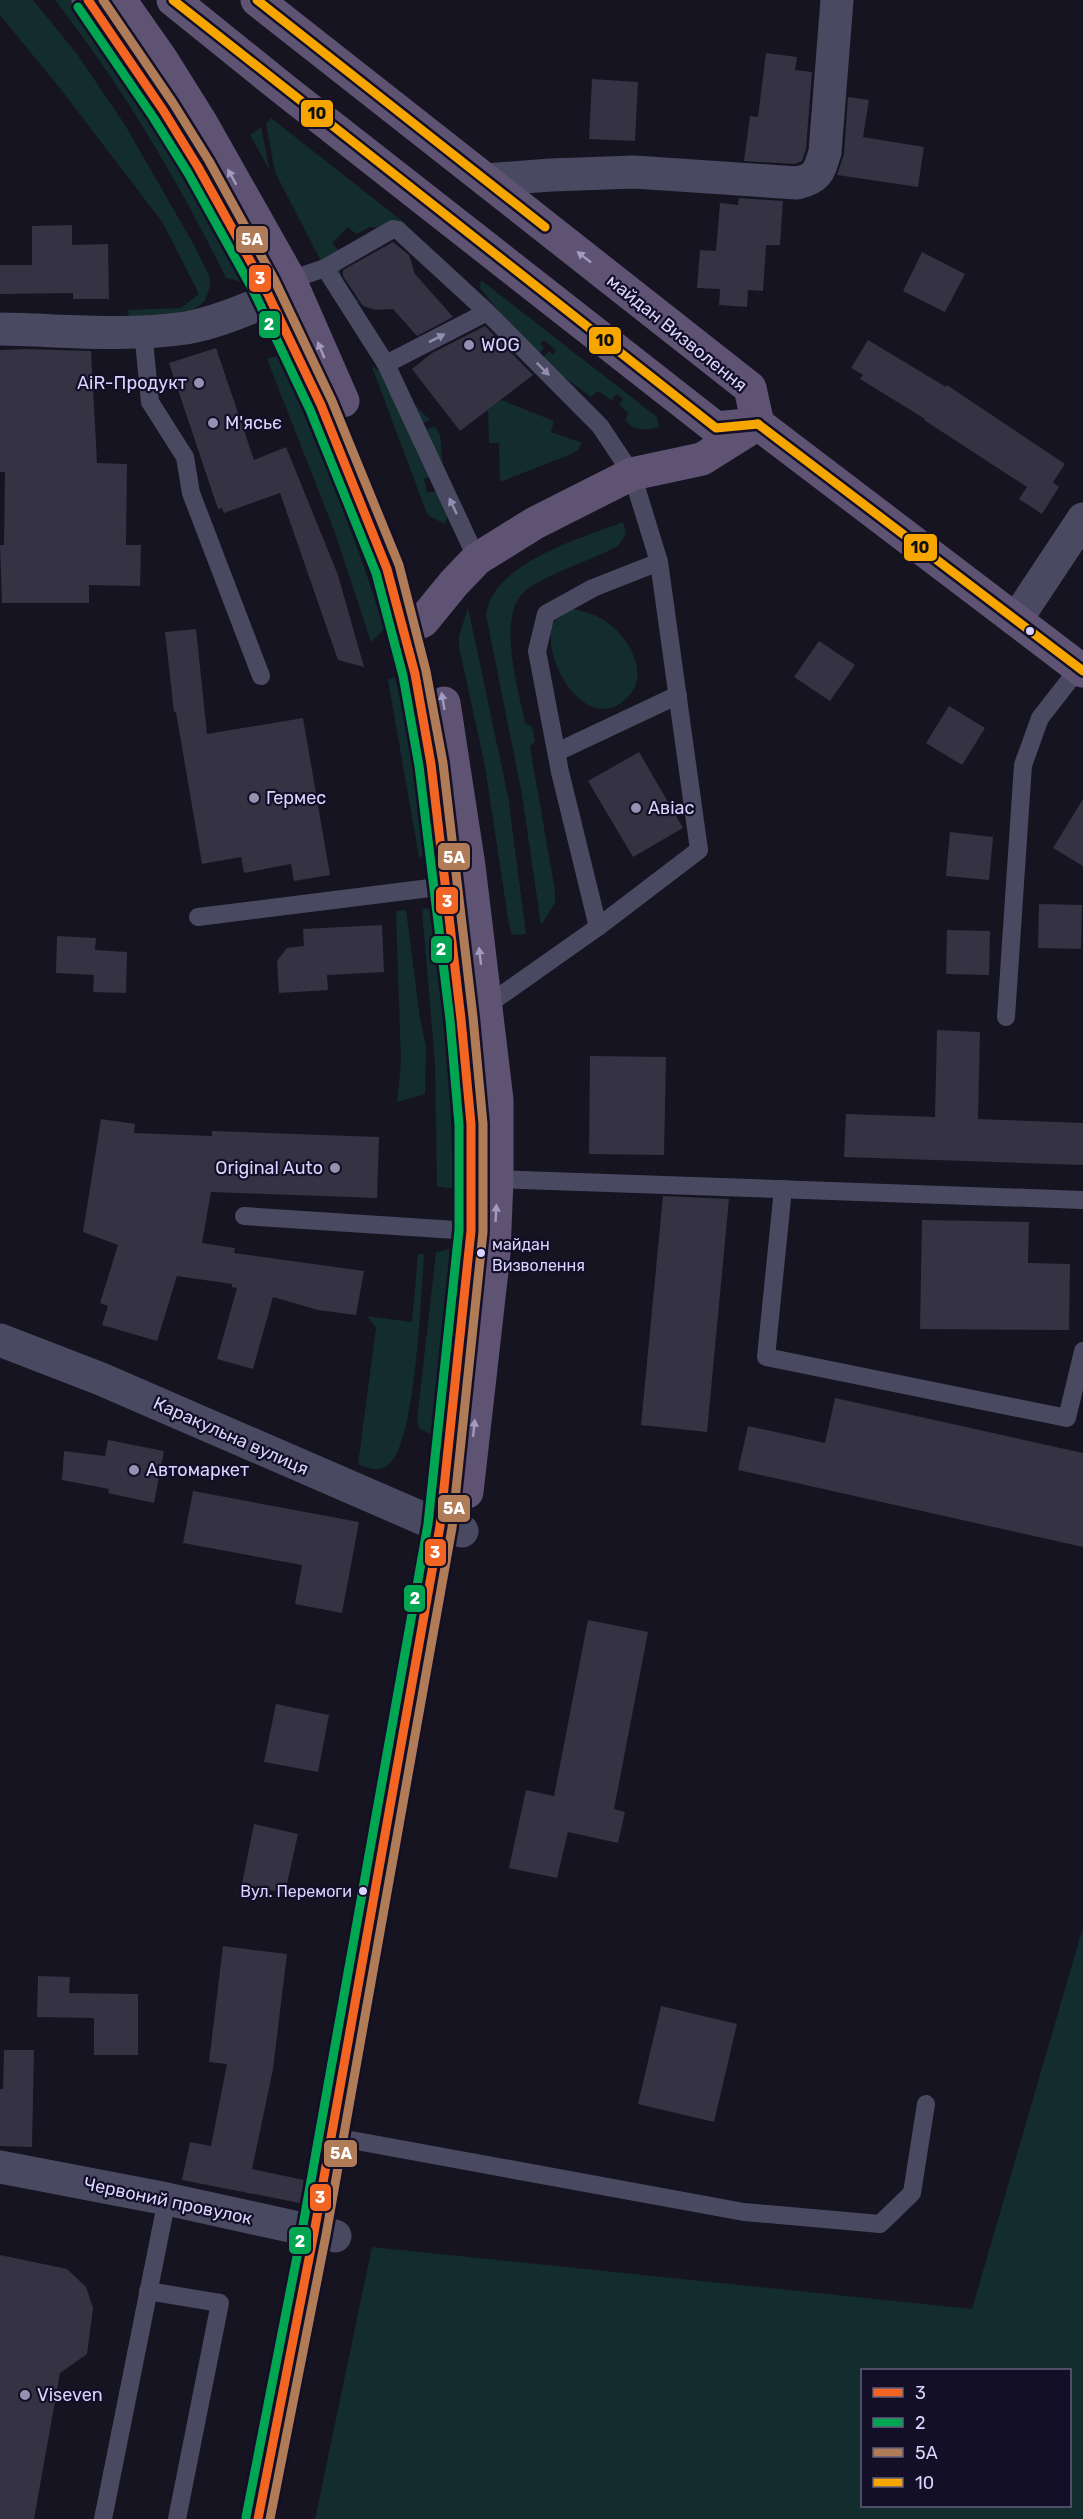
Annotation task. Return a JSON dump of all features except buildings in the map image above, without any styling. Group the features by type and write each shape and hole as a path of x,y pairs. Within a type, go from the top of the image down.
{"main road":[{"path":"88,0 131,58 280,290"},
{"path":"120,0 162,60 202,124 280,290 391,582 414,625 442,693 469,866 473,1004 471,1110 475,1182 451,1528 324,2234 278,2519"},
{"path":"173,0 304,106 716,428 758,424 1081,669"},
{"name":"майдан Визволення","path":"257,0 750,388 758,424"},
{"path":"258,2519 324,2234 351,2140 494,1253 497,1100 446,886 422,708 414,625 477,559 534,523 632,474 702,459 758,424"}],"street":[{"path":"486,180 634,172 797,183 812,180 820,169 825,152 837,0"},
{"path":"0,329 143,332 187,328 218,320 280,290"},
{"path":"1016,620 1083,519"},
{"name":"Каракульна вулиця","path":"0,1340 101,1379 451,1528"},
{"name":"Червоний провулок","path":"0,2168 166,2199 324,2234"}],"lane":[{"path":"280,290 325,268 393,229 398,230 487,312 600,426 632,474 659,562 699,850 598,927 473,1004"},
{"path":"325,268 386,364 477,559"},
{"path":"386,364 487,312"},
{"path":"143,332 150,402 185,457 191,493 261,675"},
{"path":"598,927 557,752 537,651 546,614 593,588 659,562"},
{"path":"1006,1017 1023,765 1040,718 1081,669"},
{"path":"557,752 678,695"},
{"path":"198,917 446,886"},
{"path":"497,1179 1083,1200"},
{"path":"783,1189 766,1357 1067,1418 1083,1351"},
{"path":"244,1216 471,1231"},
{"path":"351,2140 744,2212 880,2224 912,2193 926,2104"},
{"path":"103,2519 166,2199"},
{"path":"148,2291 220,2303 177,2519"}],"green space":[{"path":"0,0 33,0 77,54 125,125 194,245 209,276 210,286 205,301 188,314 129,317 128,310 181,308 199,294 163,223 59,87 0,15"},
{"path":"55,0 76,0 108,40 247,283 226,278 148,134 103,66"},
{"path":"271,118 406,224 398,230 370,227 356,234 348,227 332,243 342,254 340,267 343,280 360,302 353,302 338,294 275,172 266,124"},
{"path":"261,127 270,171 250,135"},
{"path":"481,280 657,417 659,427 645,429 633,427 625,420 628,413 619,405 623,399 617,394 611,400 598,391 591,397 541,360 549,351 553,355 556,350 544,340 540,344 544,348 536,357 480,288"},
{"path":"279,355 335,490 373,594 384,629 371,642 334,530 267,359"},
{"path":"372,367 380,371 430,420 415,427 417,434 435,426 440,435 444,479 438,475 424,479 427,493 441,490 448,514 445,524 429,516 426,511"},
{"path":"501,400 554,421 551,432 582,443 577,451 569,455 500,482 499,443 489,443 488,409"},
{"path":"623,522 626,534 618,546 530,587 519,598 513,613 511,651 514,671 525,723 532,727 535,741 530,747 555,891 555,903 541,925 522,795 486,615 492,597 504,581 521,567 563,545"},
{"path":"468,608 508,796 526,934 512,935 509,925 485,766 459,647 459,636"},
{"path":"571,609 591,614 609,624 624,639 635,659 637,679 634,689 627,698 611,708 596,708 581,700 559,671 551,637 555,621 561,614"},
{"path":"395,677 412,750 430,855 419,857 388,680"},
{"path":"437,908 448,1010 453,1189 437,1186 435,1064 422,909"},
{"path":"406,910 426,1047 425,1094 397,1102 401,1063 396,911"},
{"path":"450,1249 446,1330 432,1435 419,1428 417,1421 436,1252"},
{"path":"418,1254 424,1254 421,1300 416,1364 406,1424 399,1447 391,1462 383,1468 371,1469 358,1464 376,1328 367,1316 412,1322"},
{"path":"1083,1927 1083,2519 315,2519 372,2247 972,2309"}],"transit line":[{"name":"3","path":"88,0 163,110 198,167 263,284 321,405 387,569 415,674 431,764 471,1124 471,1231 440,1526 314,2233 258,2519"},
{"name":"5А","path":"103,0 173,103 209,161 274,279 332,401 399,565 426,671 443,763 473,1017 483,1124 483,1232 452,1528 326,2235 270,2519"},
{"name":"10","path":"173,0 716,428 758,424"},
{"name":"10","path":"257,0 545,227"},
{"name":"2","path":"78,7 188,173 253,290 310,410 376,573 403,676 419,766 450,1020 459,1125 459,1230 428,1524 302,2231 246,2517"},
{"name":"10","path":"758,424 1083,671"}],"place":[{"name":"WOG","path":"469,345"},
{"name":"AiR-Продукт","path":"199,383"},
{"name":"М'ясьє","path":"213,423"},
{"name":"Гермес","path":"254,798"},
{"name":"Авіас","path":"636,808"},
{"name":"Original Auto","path":"335,1168"},
{"name":"майдан Визволення","path":"481,1253"},
{"name":"Автомаркет","path":"134,1470"},
{"name":"Вул. Перемоги","path":"363,1891"},
{"name":"Viseven","path":"25,2395"}]}
